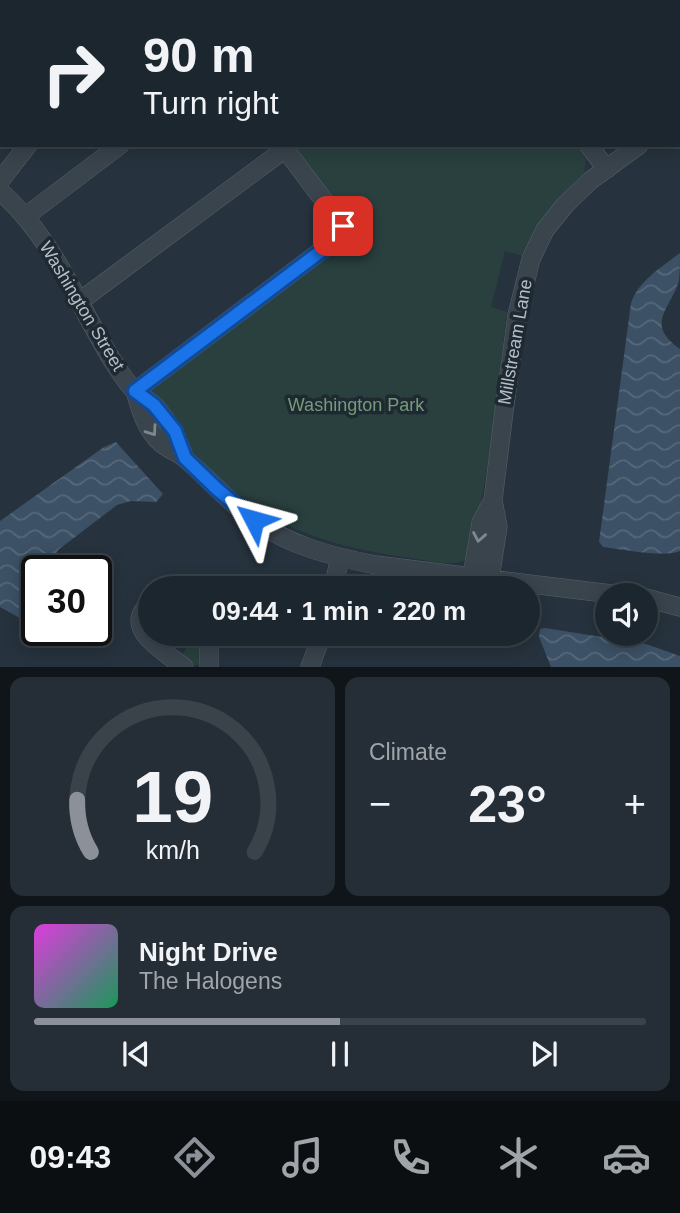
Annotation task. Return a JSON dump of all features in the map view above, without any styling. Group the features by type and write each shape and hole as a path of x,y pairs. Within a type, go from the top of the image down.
{"street":[{"path":"0,181 26,147"},
{"path":"26,216 117,147"},
{"path":"80,300 283,147 340,222 342,235 135,391"},
{"path":"590,147 607,169"},
{"name":"Millstream Lane","path":"490,576 498,527 493,500 517,315 531,259 545,230 565,205 636,147"},
{"name":"Washington Street","path":"0,191 26,216 63,268 113,361 135,391 154,405 175,431 185,458 254,520 298,543 340,558 472,576"},
{"name":"Millstream Lane","path":"472,576 481,523 493,500"},
{"path":"336,576 340,558"},
{"name":"Washington Street","path":"540,585 595,592"},
{"path":"658,601 680,607"},
{"path":"159,646 184,667"},
{"path":"209,646 209,667"},
{"path":"310,667 318,646"}],"green space":[{"name":"Washington Park","path":"292,147 577,147 586,160 584,173 543,217 522,256 505,251 491,307 507,312 492,436 476,528 468,558 462,561 441,563 349,547 294,528 268,515 219,479 196,455 148,391 345,241"},
{"path":"188,646 202,646 201,664 194,666 181,656"}],"water":[{"path":"680,253 679,281 662,324 669,340 680,349 680,551 654,553 603,547 599,542 631,303 639,287"},
{"path":"116,442 163,494 156,502 131,501 117,505 58,550 56,555 21,555 21,619 0,607 0,521 104,447"},
{"path":"540,629 595,636 595,646 652,646 680,656 680,667 551,667 540,640"}],"route":[{"path":"254,520 185,458 175,431 154,405 135,391 337,239 342,235 343,226"}]}
